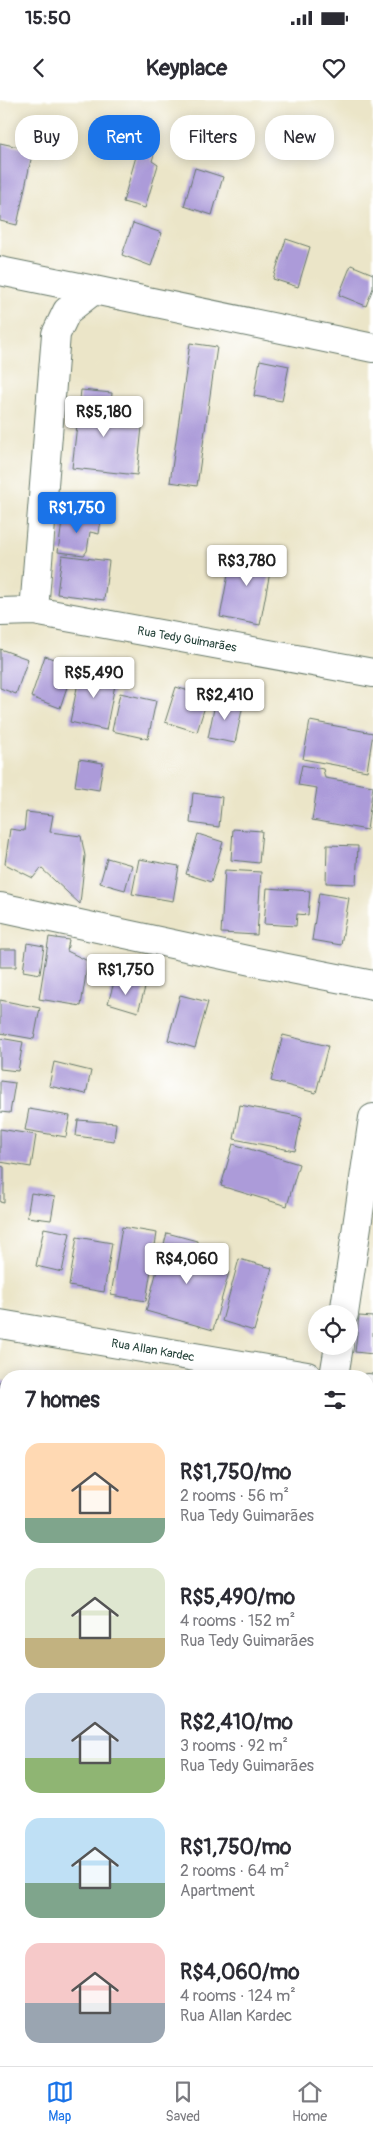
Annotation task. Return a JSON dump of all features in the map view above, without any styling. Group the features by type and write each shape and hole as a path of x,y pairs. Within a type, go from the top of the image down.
{"street":[{"path":"0,271 373,348"},
{"path":"34,611 56,334 68,311 94,290"},
{"name":"Rua Tedy Guimarães","path":"0,612 34,611 373,673"},
{"path":"0,907 373,985"},
{"path":"345,1305 373,1118"},
{"name":"Rua Allan Kardec","path":"0,1324 271,1370"},
{"path":"335,1370 338,1355"}],"building":[{"path":"0,143 15,146 15,160 31,160 17,225 0,221"},
{"path":"135,160 152,160 158,165 145,208 123,202"},
{"path":"195,168 223,177 212,215 184,206"},
{"path":"133,223 162,233 151,266 122,255"},
{"path":"286,239 310,247 298,287 273,279"},
{"path":"351,265 373,274 373,288 366,306 339,295"},
{"path":"190,343 217,347 197,486 170,482"},
{"path":"260,360 289,366 282,401 254,396"},
{"path":"81,390 112,393 109,423 142,427 137,475 72,468"},
{"path":"63,514 101,519 99,534 90,532 87,551 84,555 58,552"},
{"path":"233,548 273,556 260,625 220,617"},
{"path":"62,555 109,561 104,600 57,594"},
{"path":"0,649 28,659 16,694 0,688"},
{"path":"45,656 74,666 60,708 31,697"},
{"path":"81,668 117,675 106,730 70,722"},
{"path":"176,687 208,697 197,732 165,722"},
{"path":"120,693 156,701 148,739 112,731"},
{"path":"216,699 243,705 235,743 208,738"},
{"path":"310,721 373,733 367,771 303,759"},
{"path":"79,759 103,763 99,790 75,786"},
{"path":"302,765 323,769 325,778 373,786 367,830 312,820 317,788 298,785"},
{"path":"193,793 222,797 219,827 190,823"},
{"path":"26,812 53,815 50,832 81,836 85,856 80,904 41,868 33,878 5,864 10,829 24,831"},
{"path":"233,829 262,831 259,863 231,860"},
{"path":"198,834 223,842 211,882 186,874"},
{"path":"327,845 358,846 356,884 326,883"},
{"path":"107,858 132,865 125,890 100,883"},
{"path":"139,859 179,866 173,901 132,894"},
{"path":"225,870 261,872 257,935 221,933"},
{"path":"267,888 310,891 308,915 297,914 296,926 264,924"},
{"path":"319,893 349,898 341,945 312,940"},
{"path":"49,937 69,940 67,951 88,961 81,1006 39,999"},
{"path":"27,943 44,946 40,974 23,971"},
{"path":"0,949 16,949 16,967 0,967"},
{"path":"115,979 145,988 138,1012 108,1003"},
{"path":"180,995 208,1002 195,1048 168,1040"},
{"path":"0,1000 40,1008 34,1039 0,1033"},
{"path":"283,1035 328,1046 316,1093 271,1081"},
{"path":"0,1038 23,1042 18,1071 0,1069"},
{"path":"54,1062 91,1071 86,1094 49,1086"},
{"path":"0,1081 15,1083 10,1113 0,1112"},
{"path":"240,1105 302,1117 295,1151 234,1139"},
{"path":"29,1109 70,1116 66,1137 25,1130"},
{"path":"78,1120 116,1123 114,1141 76,1136"},
{"path":"0,1129 36,1135 31,1167 0,1162"},
{"path":"233,1144 299,1164 287,1206 221,1186"},
{"path":"0,1166 4,1167 4,1203 0,1202"},
{"path":"31,1193 55,1197 51,1220 27,1217"},
{"path":"122,1227 157,1233 146,1301 111,1295"},
{"path":"44,1228 70,1233 62,1272 36,1266"},
{"path":"167,1233 197,1241 200,1264 229,1272 213,1330 146,1311"},
{"path":"77,1237 112,1243 104,1292 69,1286"},
{"path":"239,1259 272,1268 254,1331 222,1321"},
{"path":"359,1316 373,1317 373,1354 358,1352"}]}
